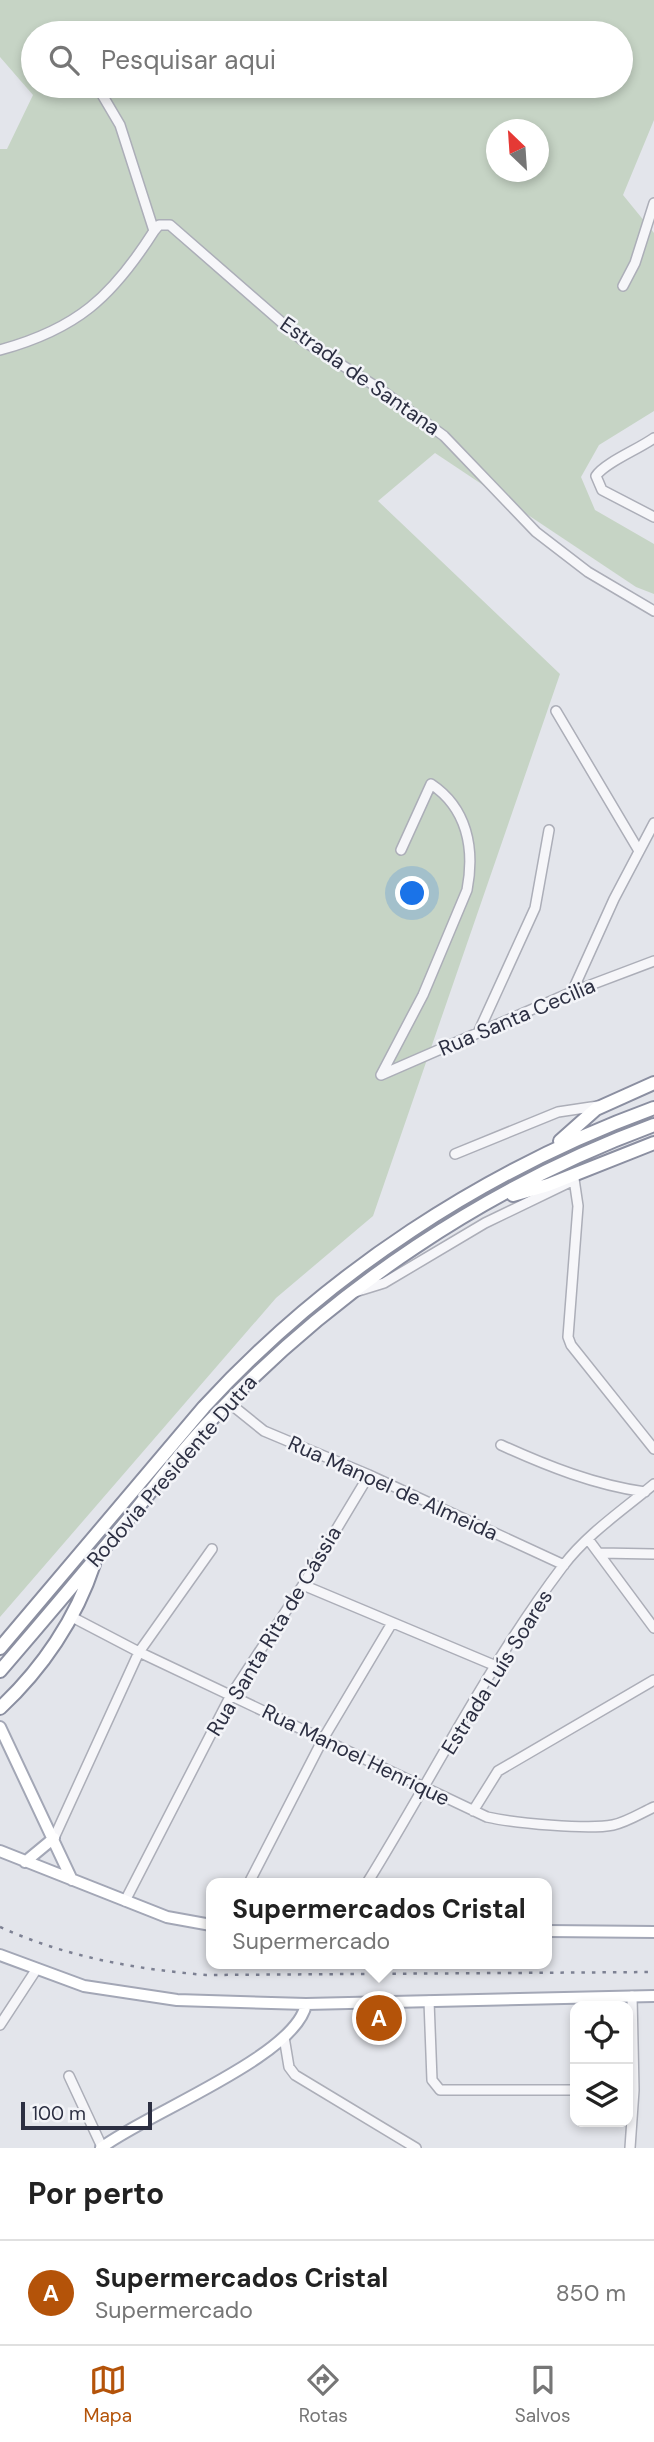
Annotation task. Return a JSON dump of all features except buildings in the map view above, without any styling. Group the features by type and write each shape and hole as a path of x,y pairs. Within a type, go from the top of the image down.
{"highway":[{"path":"408,1234 418,1222 560,1141 603,1105 654,1083"},
{"name":"Rodovia Presidente Dutra","path":"0,1648 104,1523 240,1368 358,1266 538,1157 654,1108"},
{"name":"Rodovia Presidente Dutra","path":"0,1671 228,1402 268,1362 397,1259 553,1167 654,1125"},
{"path":"496,1199 576,1176 654,1143"},
{"path":"0,1639 104,1523"},
{"path":"0,1708 51,1649 72,1618 97,1556"}],"main road":[{"path":"0,1727 72,1880"},
{"path":"25,1862 54,1838"},
{"path":"0,1851 167,1917 206,1924"},
{"path":"552,1931 654,1932"},
{"path":"0,1955 84,1986 133,1995 306,2004 654,1996"},
{"path":"102,2147 218,2082 284,2037 303,2014 306,2004"}],"street":[{"path":"0,350 72,321 103,299 154,231 120,125 104,98"},
{"path":"623,286 635,263 654,203"},
{"name":"Estrada de Santana","path":"154,231 165,224 178,230 302,340 380,389 444,436 536,532 588,572 654,611"},
{"path":"654,438 638,450 601,469 596,476 602,490 654,517"},
{"path":"555,711 639,850"},
{"name":"Rua Santa Cecilia","path":"401,850 430,784 449,796 463,819 471,854 467,890 423,995 381,1075 572,992 654,961"},
{"path":"572,992 654,823"},
{"path":"478,1033 535,908 549,830"},
{"path":"455,1154 558,1112 603,1105"},
{"path":"353,1293 384,1283 485,1223 576,1176 578,1206 569,1337 571,1345 654,1449"},
{"name":"Rua Manoel de Almeida","path":"228,1402 264,1431 369,1475 564,1565"},
{"path":"501,1445 555,1468 625,1489 645,1492"},
{"name":"Rua Santa Rita de Cássia","path":"125,1901 231,1695 303,1586 369,1475"},
{"name":"Estrada Luís Soares","path":"371,1878 496,1666 564,1565 588,1539 654,1484"},
{"path":"588,1539 654,1628"},
{"path":"54,1838 139,1652 212,1549"},
{"path":"600,1553 654,1554"},
{"path":"303,1586 496,1666"},
{"name":"Rua Manoel Henrique","path":"72,1618 473,1811 522,1823 605,1826 616,1824 654,1807"},
{"path":"252,1878 323,1739 392,1623"},
{"path":"473,1811 498,1771 654,1680"},
{"path":"0,2025 36,1970"},
{"path":"631,2064 632,1996"},
{"path":"429,2001 432,2080 440,2090 570,2090"},
{"path":"284,2037 289,2067 295,2075 416,2148"},
{"path":"69,2077 102,2147"},
{"path":"630,2127 630,2148"}],"green space":[{"path":"0,0 654,0 654,120 623,195 654,233 654,411 599,445 581,477 595,510 654,544 654,594 636,587 435,453 378,501 560,674 373,1216 276,1298 0,1617 0,149 7,149 32,98 633,98 633,21 21,21 21,81 0,57"}],"railway":[{"path":"0,1927 75,1954 153,1969 206,1975 654,1972"}],"place":[{"name":"Supermercados Cristal","path":"379,2018"}]}
